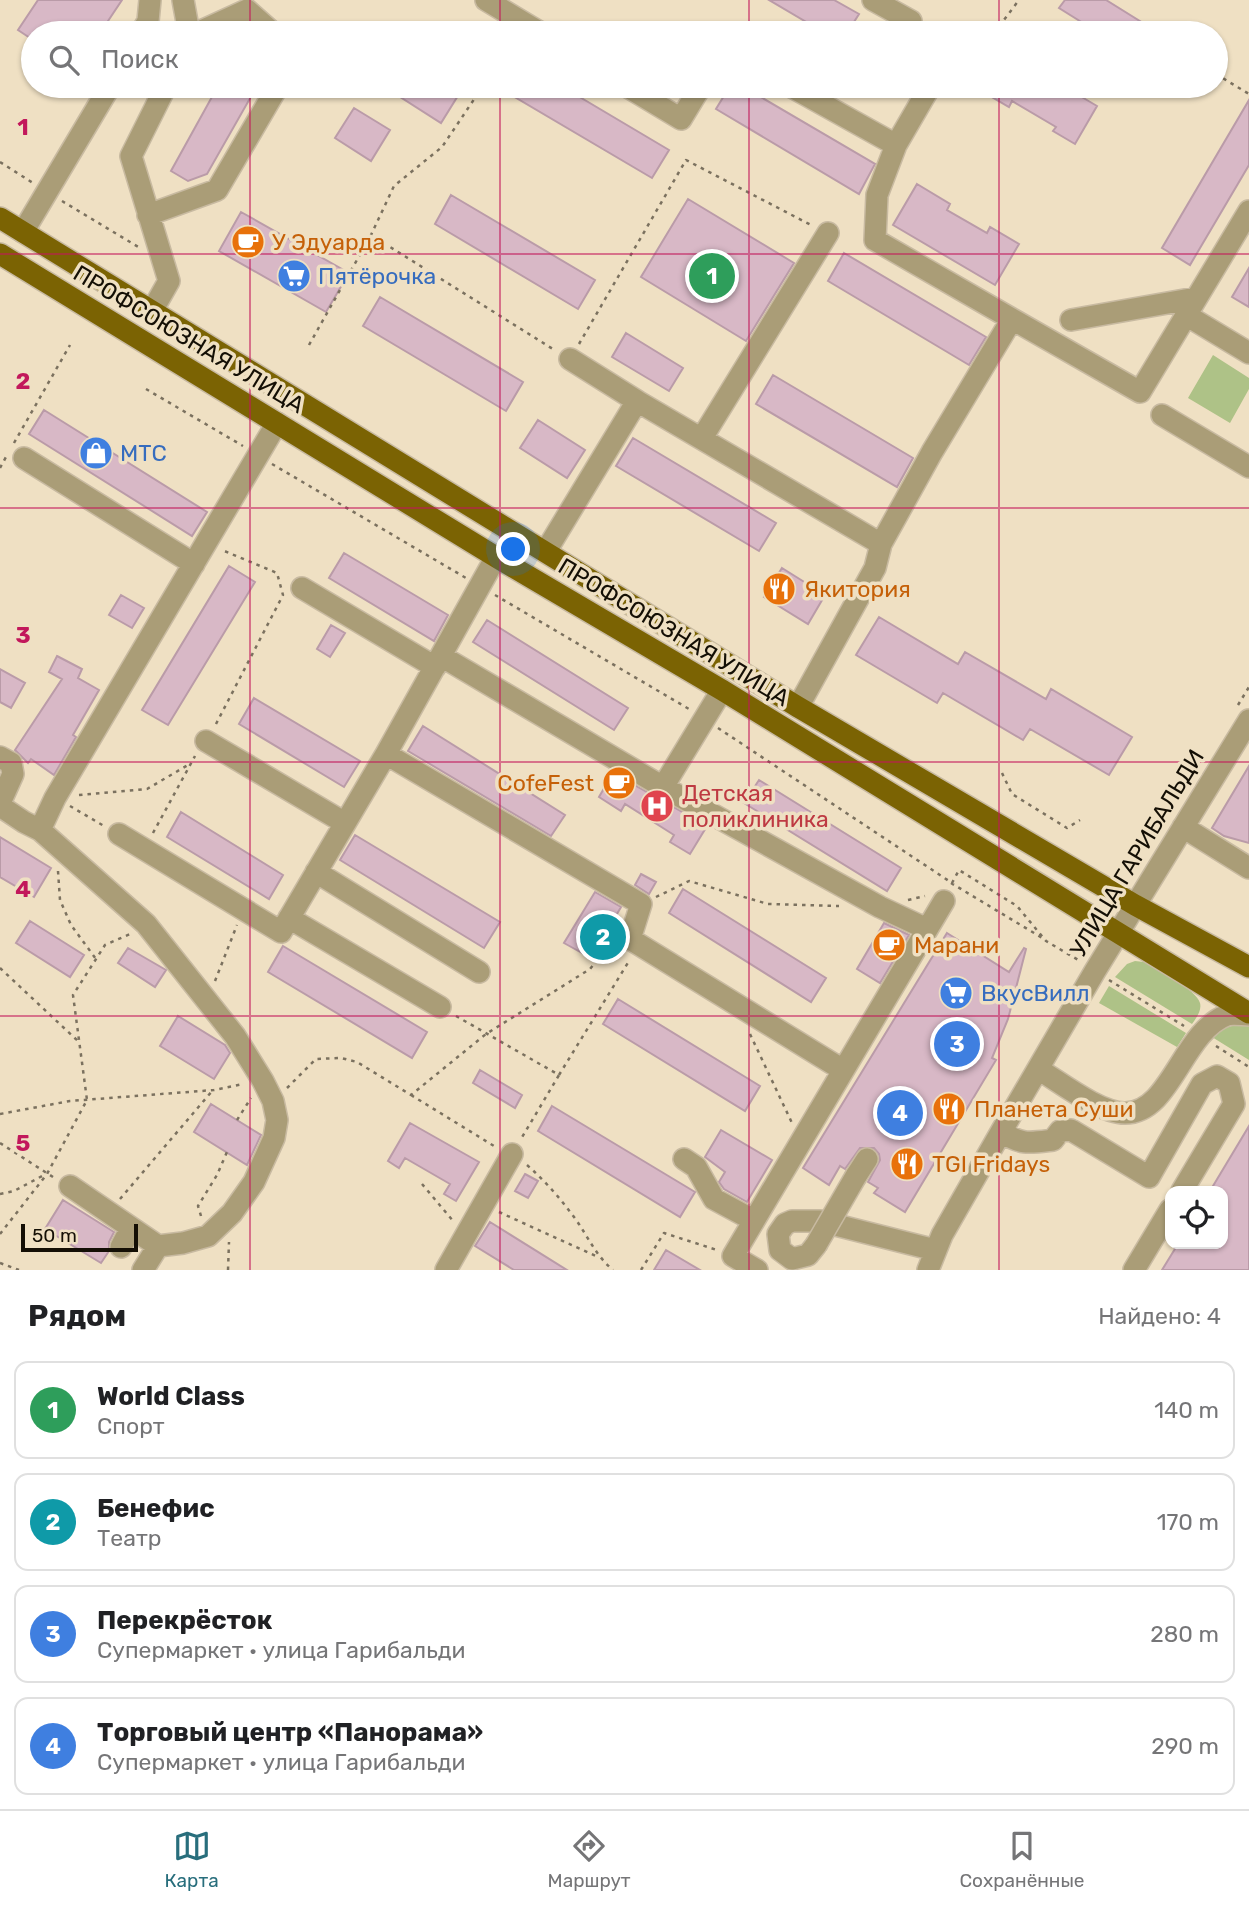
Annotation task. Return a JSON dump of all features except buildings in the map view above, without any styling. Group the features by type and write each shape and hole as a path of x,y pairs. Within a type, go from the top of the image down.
{"main road":[{"name":"ПРОФСОЮЗНАЯ УЛИЦА","path":"0,218 798,707 1135,905 1249,967"},
{"name":"ПРОФСОЮЗНАЯ УЛИЦА","path":"0,254 496,557 722,690 1249,1014"}],"street":[{"path":"148,21 150,0"},
{"path":"183,0 187,21"},
{"path":"486,0 521,21"},
{"path":"873,0 910,18"},
{"path":"223,21 247,10 259,21"},
{"path":"23,232 103,98"},
{"path":"152,311 169,281 131,156 160,98"},
{"path":"148,215 217,190 271,98"},
{"path":"646,98 681,119 694,98"},
{"path":"812,98 897,145"},
{"path":"923,98 897,145 877,195 875,240 1140,392 1249,211"},
{"path":"702,439 828,233"},
{"path":"1071,320 1191,307 1249,353"},
{"path":"798,707 875,568 881,544 932,452 1012,319"},
{"path":"570,359 881,544"},
{"path":"546,551 637,401"},
{"path":"1163,415 1249,467"},
{"path":"40,830 55,797 277,423"},
{"path":"15,453 194,564"},
{"path":"119,834 281,932 386,754 496,557"},
{"path":"302,588 880,907 927,929"},
{"path":"663,787 722,690"},
{"name":"УЛИЦА ГАРИБАЛЬДИ","path":"932,1260 1001,1132 1135,905 1249,720"},
{"path":"206,741 345,824"},
{"path":"386,754 641,904 630,939 843,1070"},
{"path":"0,757 11,764 13,774 0,804 40,830 146,924 235,1036 263,1081 273,1101 277,1120 274,1138 254,1182 232,1213 208,1236 158,1246 70,1186"},
{"path":"1183,827 1249,868"},
{"path":"316,872 479,972"},
{"path":"757,1270 733,1256 927,929 944,892"},
{"path":"289,918 440,1006"},
{"path":"1038,1069 1103,1108 1124,1113 1143,1110 1158,1098 1199,1035 1229,1014 1249,1014"},
{"path":"1001,1132 1019,1143 1031,1143 1053,1140 1060,1131 1071,1130 1149,1177 1202,1083 1217,1076 1229,1083 1234,1104 1185,1186"},
{"path":"455,1267 467,1232 512,1154"},
{"path":"684,1159 696,1167 714,1199 753,1220"},
{"path":"867,1159 812,1251 797,1259 783,1254 777,1240 780,1229 797,1220 826,1222 932,1260"},
{"path":"1134,1270 1165,1218"},
{"path":"121,1247 131,1228"},
{"path":"143,1270 158,1246"}],"path":[{"path":"1003,21 1019,0"},
{"path":"1228,81 1249,94"},
{"path":"309,345 371,236 394,186 442,147 475,98"},
{"path":"371,236 570,359 686,160 828,233"},
{"path":"0,162 164,263"},
{"path":"0,468 15,453 70,345"},
{"path":"146,389 706,719 944,892 1046,941 1082,963"},
{"path":"144,850 191,764 227,706 283,594 277,573 206,543"},
{"path":"55,797 147,789 191,764"},
{"path":"1002,773 1012,794 1067,828 1080,820"},
{"path":"55,797 119,834"},
{"path":"58,865 60,900 71,925 96,959"},
{"path":"880,907 944,892 959,870 1017,906 1046,941"},
{"path":"641,904 689,881 768,904 842,906"},
{"path":"207,1001 243,909"},
{"path":"0,1234 47,1174 87,1100 73,995 105,945 124,938 146,924"},
{"path":"273,1101 316,1059 341,1058 357,1062 411,1095 486,1034 590,969 616,937"},
{"path":"512,1154 630,960"},
{"path":"0,968 79,1042"},
{"path":"440,1006 559,1074"},
{"path":"750,1033 801,1141"},
{"path":"0,1114 87,1100 214,1090 263,1081"},
{"path":"237,1120 263,1081"},
{"path":"108,1213 214,1090"},
{"path":"0,1143 47,1174"},
{"path":"208,1236 198,1206 227,1152"},
{"path":"0,1195 47,1174"},
{"path":"422,1184 458,1227 467,1232"},
{"path":"483,1205 599,1258"},
{"path":"641,1270 664,1233 733,1256"},
{"path":"0,1262 19,1270"}],"green space":[{"path":"1213,355 1249,378 1249,389 1230,423 1188,398"},
{"path":"1144,962 1166,975 1197,998 1200,1009 1192,1024 1115,977 1127,964"},
{"path":"1109,986 1186,1033 1177,1047 1099,1003"},
{"path":"1235,1025 1249,1026 1249,1060 1212,1037 1222,1029"}],"place":[{"name":"У Эдуарда","path":"248,242"},
{"name":"Пятёрочка","path":"294,276"},
{"name":"World Class","path":"712,276"},
{"name":"МТС","path":"96,453"},
{"name":"Якитория","path":"779,589"},
{"name":"CofeFest","path":"619,783"},
{"name":"Детская поликлиника","path":"657,806"},
{"name":"Бенефис","path":"603,937"},
{"name":"Марани","path":"889,945"},
{"name":"ВкусВилл","path":"956,993"},
{"name":"Перекрёсток","path":"957,1044"},
{"name":"Планета Суши","path":"949,1109"},
{"name":"Торговый центр «Панорама»","path":"900,1113"},
{"name":"TGI Fridays","path":"907,1164"}]}
